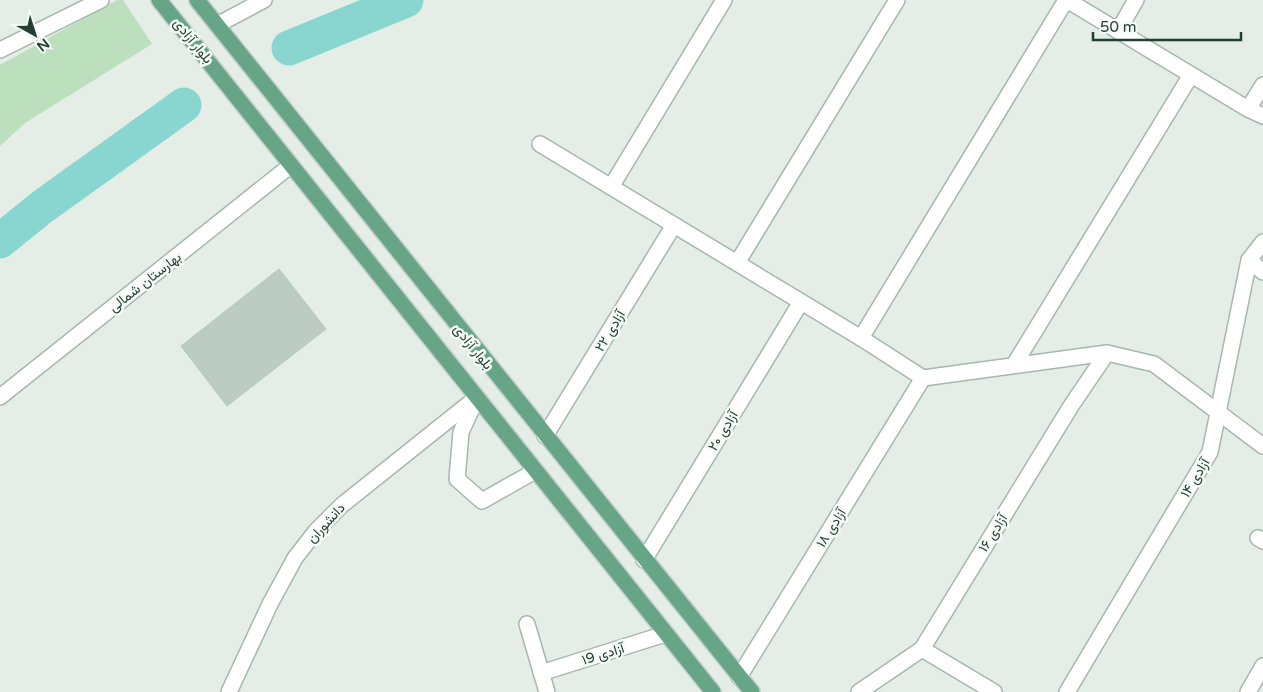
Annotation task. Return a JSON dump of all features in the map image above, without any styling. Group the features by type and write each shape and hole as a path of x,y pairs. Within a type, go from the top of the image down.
{"main road":[{"name":"بلوار آزادی","path":"159,0 713,692"},
{"name":"بلوار آزادی","path":"197,0 644,560 752,692"}],"street":[{"path":"0,50 101,0"},
{"path":"217,25 264,0"},
{"path":"611,187 724,0"},
{"path":"737,263 897,0"},
{"path":"861,338 1066,0 1248,109 1263,116"},
{"path":"1118,31 1136,0"},
{"path":"1014,365 1191,75"},
{"path":"1248,109 1263,84"},
{"path":"540,144 861,338 923,378 1107,353 1154,364 1263,446"},
{"name":"بهارستان شمالی","path":"0,397 290,166"},
{"name":"آزادی ۲۲","path":"545,436 674,225"},
{"name":"آزادی ۱۴","path":"1067,692 1210,452 1249,260 1263,242"},
{"path":"1249,260 1263,272"},
{"name":"آزادی ۲۰","path":"644,560 801,302"},
{"name":"آزادی ۱۶","path":"859,692 922,648 1066,415 1107,353"},
{"name":"آزادی ۱۸","path":"739,677 923,378"},
{"path":"476,398 461,432 457,479 482,501 535,472"},
{"name":"دانشوران","path":"229,692 291,566 316,531 342,505 476,398"},
{"path":"527,624 547,692"},
{"name":"آزادی ۱9","path":"541,673 665,634"},
{"path":"922,648 994,692"},
{"path":"1248,692 1263,666"}],"green space":[{"path":"117,0 123,0 152,44 25,123 0,146 0,65"}],"building":[{"path":"279,269 326,329 227,406 181,346"}],"waterway":[{"path":"289,48 406,0"},
{"path":"0,241 42,207 184,105"}]}
